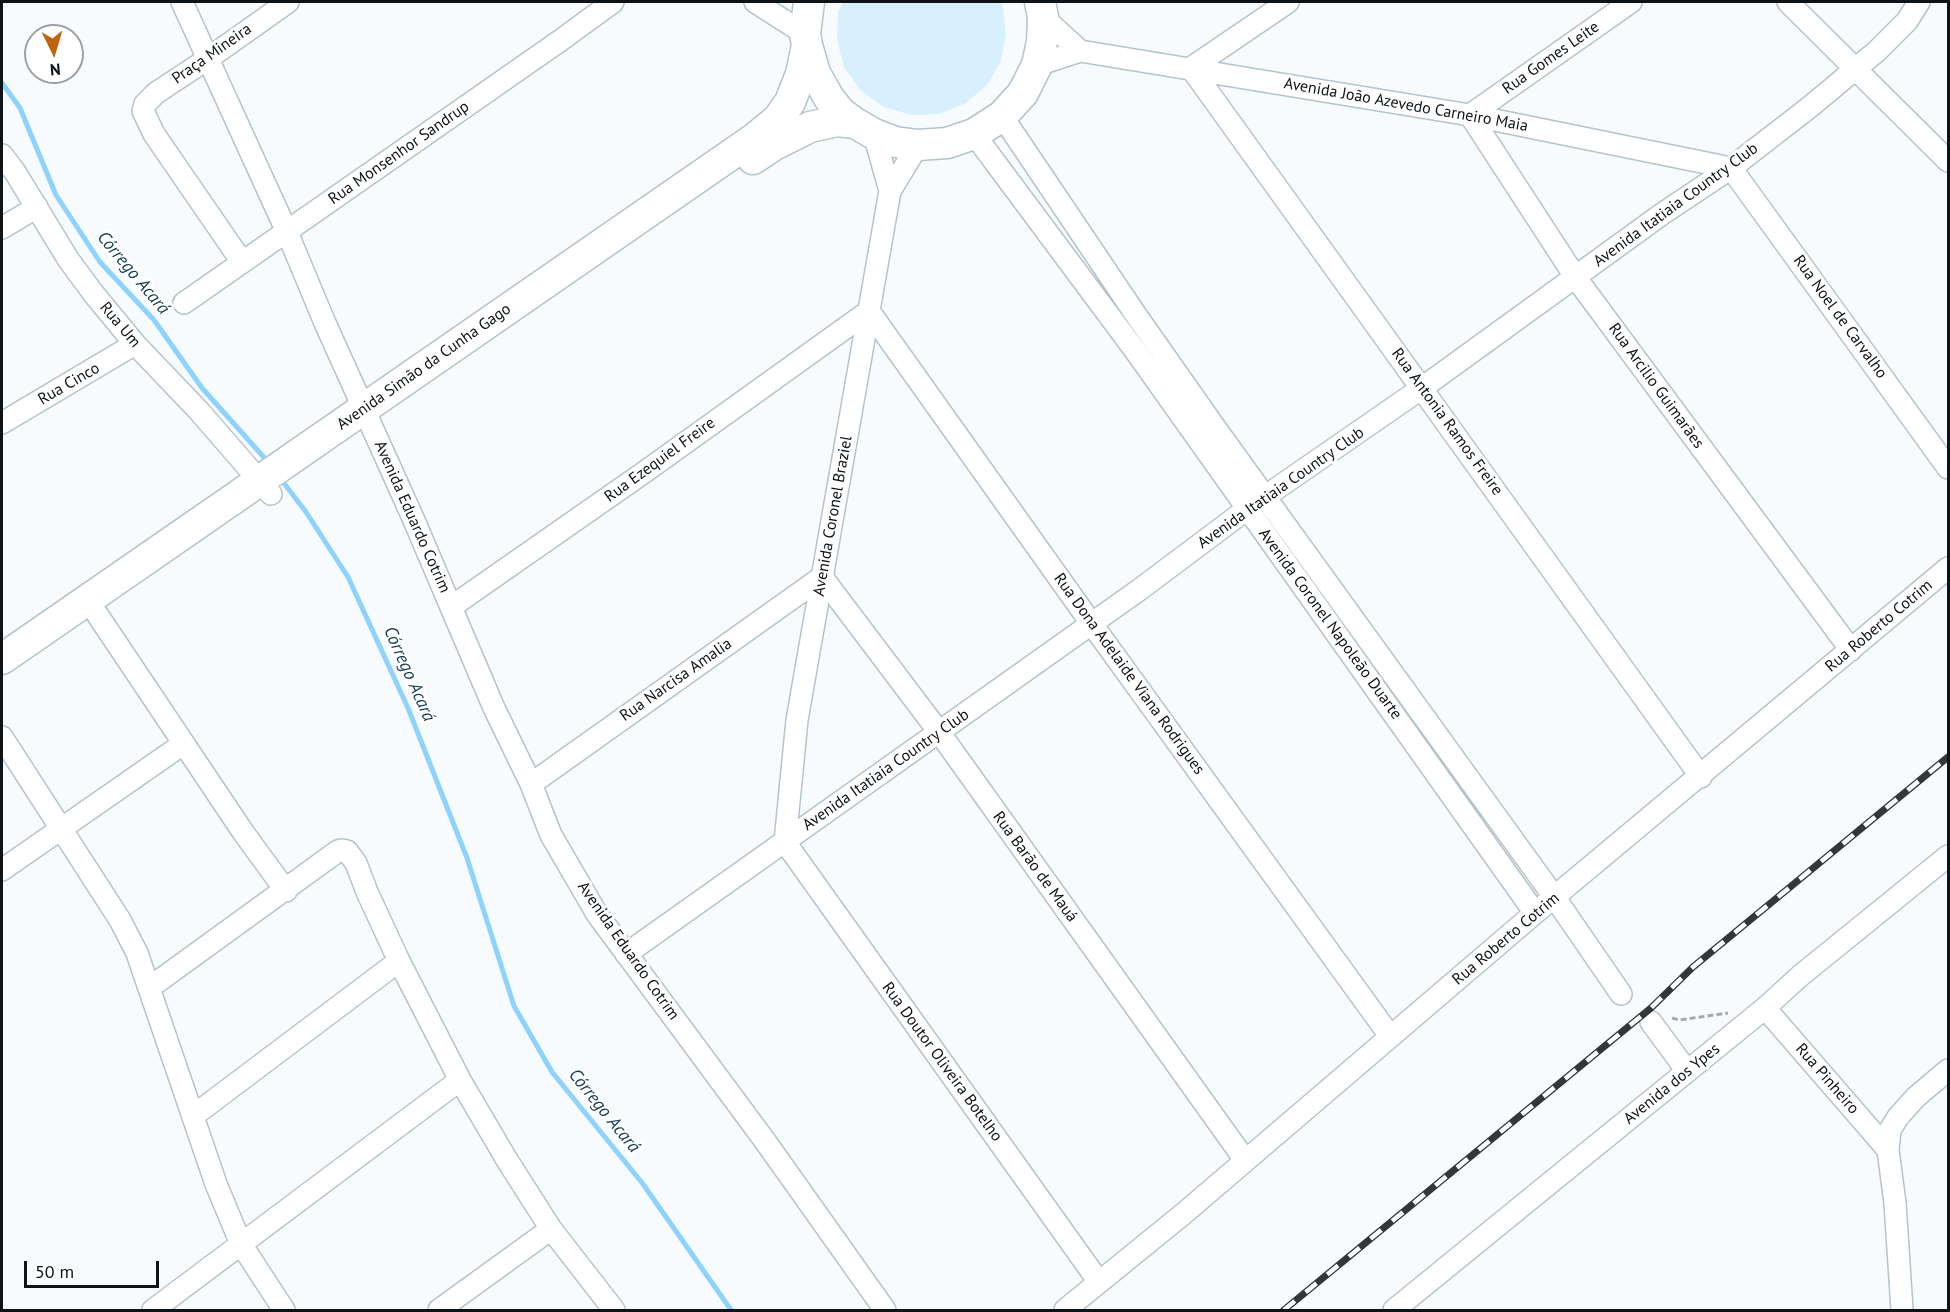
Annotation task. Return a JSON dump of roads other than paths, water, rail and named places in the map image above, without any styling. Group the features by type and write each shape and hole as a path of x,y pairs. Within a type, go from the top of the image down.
{"street":[{"name":"Avenida Eduardo Cotrim","path":"182,2 287,232 494,708 531,784 551,835 597,914 744,1112 885,1311"},
{"name":"Praça Mineira","path":"242,262 154,134 143,111 145,104 156,93 288,2"},
{"name":"Rua Monsenhor Sandrup","path":"184,303 552,47 613,2"},
{"path":"755,2 806,39 815,73 840,112 865,129 895,142 918,145 947,143 974,134 1002,116 1023,93 1037,65 1042,42 1041,9"},
{"name":"Avenida Simão da Cunha Gago","path":"769,138 790,102 801,74 808,2"},
{"path":"1191,68 1288,2"},
{"name":"Rua Gomes Leite","path":"1470,115 1631,2"},
{"path":"1788,2 1948,161"},
{"name":"Avenida Itatiaia Country Club","path":"626,954 1199,546 1247,509 1422,388 1662,214 1731,168 1855,70 1894,36 1919,2"},
{"path":"1041,9 1080,51"},
{"name":"Avenida João Azevedo Carneiro Maia","path":"1037,65 1080,51 1470,115 1731,168"},
{"name":"Rua Antonia Ramos Freire","path":"1191,68 1701,777"},
{"name":"Rua Arcilio Guimarães","path":"1470,115 1576,278 1851,650"},
{"name":"Avenida Coronel Napoleão Duarte","path":"1002,116 1136,315 1555,898 1621,994"},
{"name":"Avenida Simão da Cunha Gago","path":"2,659 274,481 769,138 837,122 865,129"},
{"name":"Avenida Coronel Braziel","path":"865,129 890,191"},
{"name":"Avenida Coronel Napoleão Duarte","path":"974,134 1121,331 1535,913"},
{"name":"Avenida Coronel Braziel","path":"784,842 797,720 890,191 918,145"},
{"name":"Rua Um","path":"2,155 37,207 68,260 135,344 199,411 274,481"},
{"name":"Rua Noel de Carvalho","path":"1731,168 1948,468"},
{"path":"2,228 37,207"},
{"name":"Rua Ezequiel Freire","path":"451,607 869,311"},
{"name":"Rua Dona Adelaide Viana Rodrigues","path":"869,311 1390,1036"},
{"name":"Rua Cinco","path":"2,423 135,344"},
{"name":"Avenida Simão da Cunha Gago","path":"2,680 97,614 274,481"},
{"name":"Rua Roberto Cotrim","path":"1065,1311 1144,1247 1535,913 1701,777 1948,568"},
{"name":"Rua Barão de Mauá","path":"822,578 939,732 1245,1160"},
{"name":"Rua Narcisa Amalia","path":"531,784 822,578"},
{"path":"97,614 183,744 286,891"},
{"path":"2,737 120,920 137,953 216,1185 241,1244 284,1311"},
{"path":"2,870 183,744"},
{"name":"Rua Doutor Oliveira Botelho","path":"784,842 1099,1282"},
{"path":"149,988 286,891 338,851 347,851 356,863 399,962 460,1080 551,1229 614,1311"},
{"name":"Avenida dos Ypes","path":"1394,1311 1948,856"},
{"path":"193,1116 399,962"},
{"name":"Rua Pinheiro","path":"1765,1008 1888,1150"},
{"path":"1660,1019 1687,1071"},
{"path":"1902,1311 1895,1203 1888,1150 1890,1130 1916,1096 1948,1070"},
{"path":"153,1311 460,1080"},
{"path":"439,1311 551,1229"}],"waterway":[{"name":"Córrego Acará","path":"2,83 20,108 56,195 100,262 154,320 202,388 269,463"},
{"name":"Córrego Acará","path":"280,478 306,512 348,577 408,708 467,858 514,1006 552,1072 643,1184 731,1310"}],"railway":[{"path":"1284,1310 1651,1008 1693,967 1948,757"}]}
